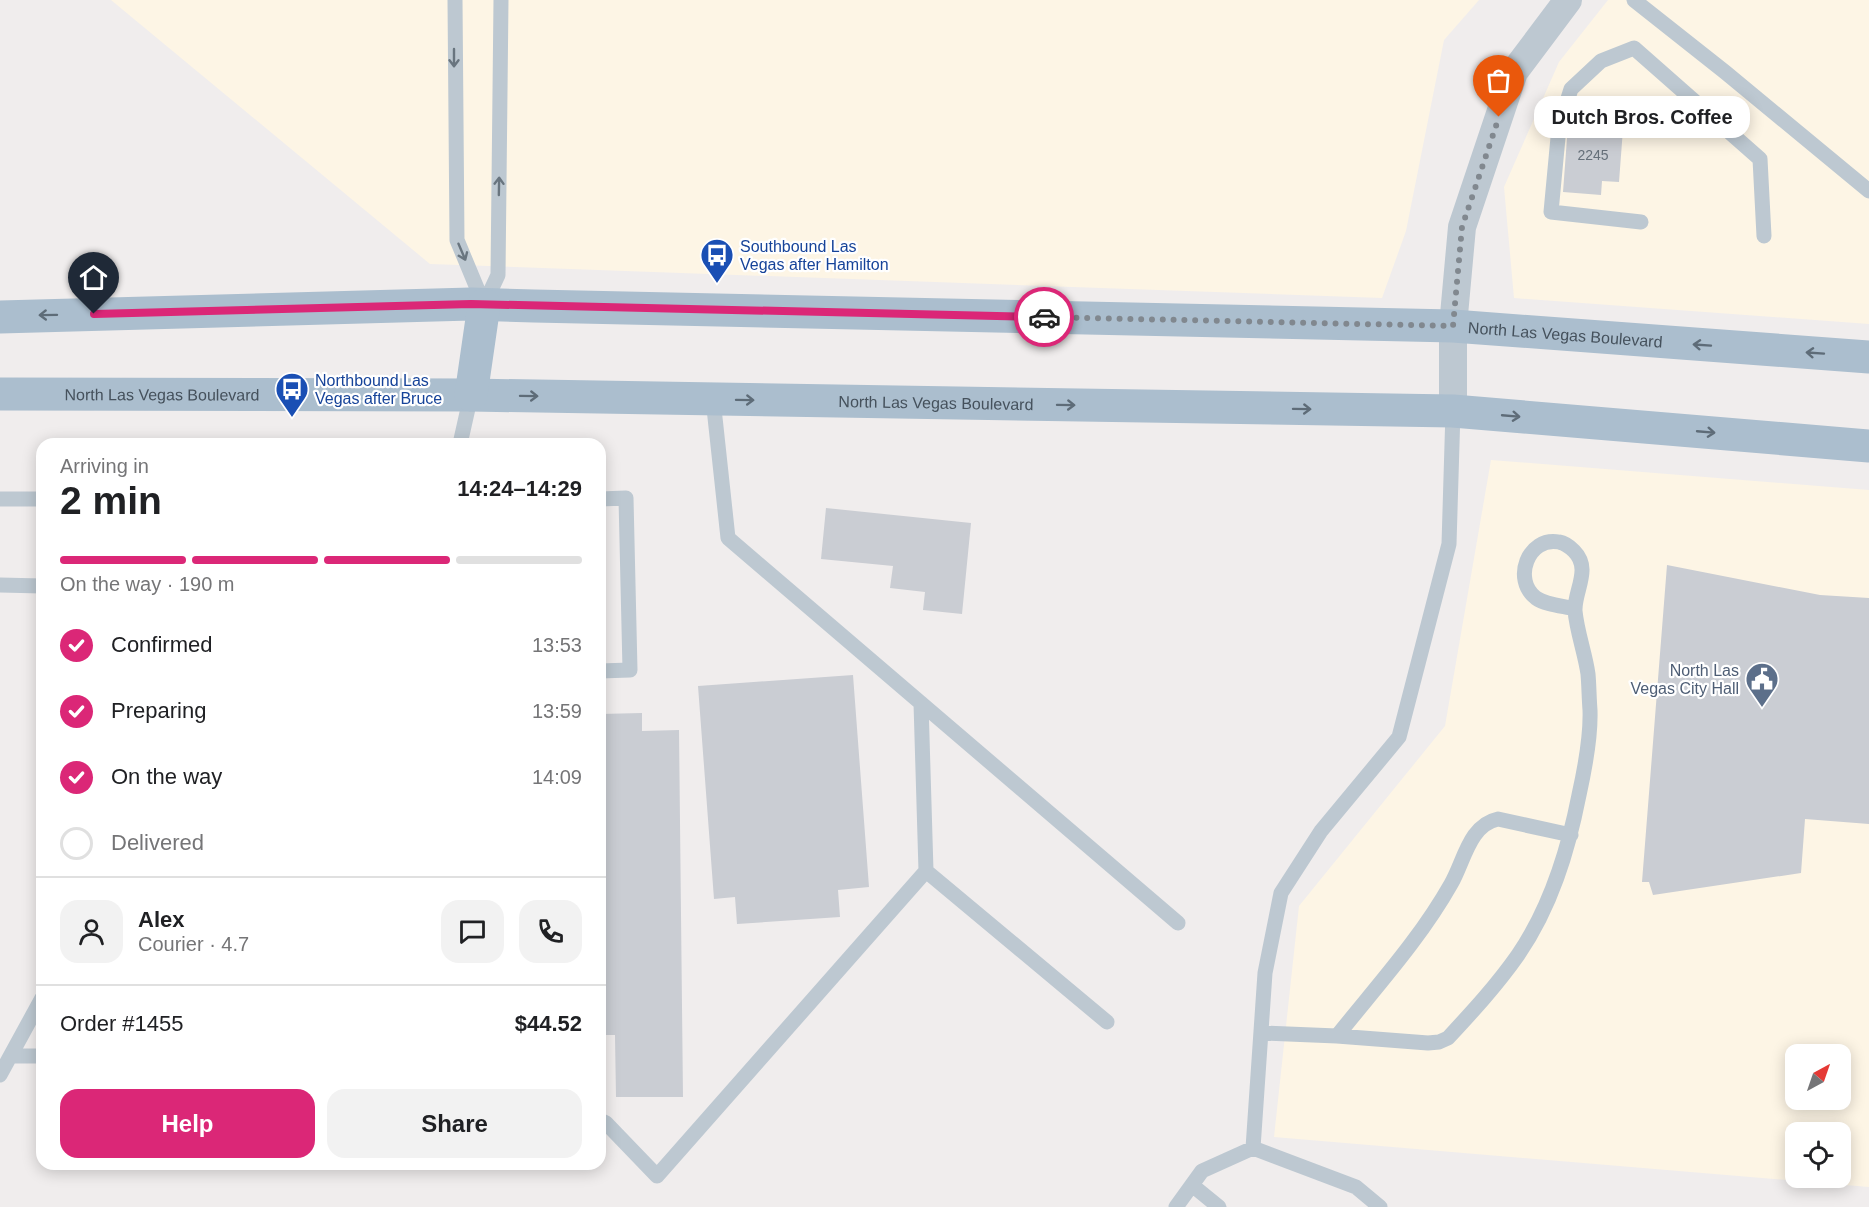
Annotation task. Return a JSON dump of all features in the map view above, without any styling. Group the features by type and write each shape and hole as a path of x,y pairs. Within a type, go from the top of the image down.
{"main road":[{"name":"North Las Vegas Boulevard","path":"0,317 484,305 1453,326 1869,357"},
{"path":"471,395 484,305"},
{"name":"North Las Vegas Boulevard","path":"0,394 471,395 1453,411 1869,446"}],"street":[{"path":"1453,411 1453,326 1462,227 1514,72 1568,0"}],"lane":[{"path":"455,0 457,240 484,305"},
{"path":"484,305 498,274 501,0"},
{"path":"1634,0 1869,191"},
{"path":"1641,222 1551,212 1559,127 1571,89 1601,61 1634,48 1760,159 1764,236"},
{"path":"461,438 471,395"},
{"path":"713,399 728,538 1178,922"},
{"path":"1253,1148 1265,973 1281,893 1321,831 1399,737 1449,544 1453,411"},
{"path":"606,499 626,498 630,670 606,671"},
{"path":"0,499 36,500"},
{"path":"1261,1033 1439,1042 1448,1038 1489,993 1519,953 1541,914 1560,872 1571,835 1585,764 1590,713 1588,673 1575,609 1582,575 1582,563 1570,547 1560,542 1548,541 1541,544 1529,556 1524,566 1526,583 1538,599 1575,609"},
{"path":"0,585 36,586"},
{"path":"606,1123 657,1176 926,871 921,703"},
{"path":"1337,1036 1421,931 1452,883 1474,836 1481,827 1488,821 1497,819 1571,835"},
{"path":"926,871 1107,1022"},
{"path":"0,1075 36,1009"},
{"path":"10,1056 36,1056"},
{"path":"1176,1207 1202,1171 1253,1148 1356,1187 1380,1207"},
{"path":"1192,1185 1219,1207"}],"shaded area":[{"path":"111,0 1479,0 1444,40 1406,231 1382,298 430,264"},
{"path":"1608,0 1869,0 1869,324 1514,298 1504,187 1559,62"},
{"path":"1491,460 1869,490 1869,1187 1851,1185 1851,1122 1785,1122 1785,1180 1274,1137 1299,906 1445,726"}],"building":[{"path":"1568,125 1623,129 1619,182 1602,181 1601,195 1563,192"},
{"path":"826,508 971,523 962,614 923,610 925,592 890,588 893,566 821,559"},
{"name":"North Las Vegas City Hall","path":"1667,565 1820,595 1869,598 1869,824 1805,819 1801,873 1653,895 1649,882 1642,882"},
{"path":"853,675 869,887 838,890 840,917 737,924 735,897 714,899 698,686"},
{"path":"642,713 642,731 679,730 683,1097 616,1097 615,1035 606,1035 606,714"}],"way so far":[{"path":"1044,317 1453,326 1462,227 1499,117"}],"place":[{"name":"Dutch Bros. Coffee","path":"1499,117"},
{"name":"Southbound Las Vegas after Hamilton","path":"717,284"},
{"name":"Northbound Las Vegas after Bruce","path":"292,418"},
{"name":"North Las Vegas City Hall","path":"1762,708"}],"route":[{"path":"94,314 471,304 1044,317"}]}
